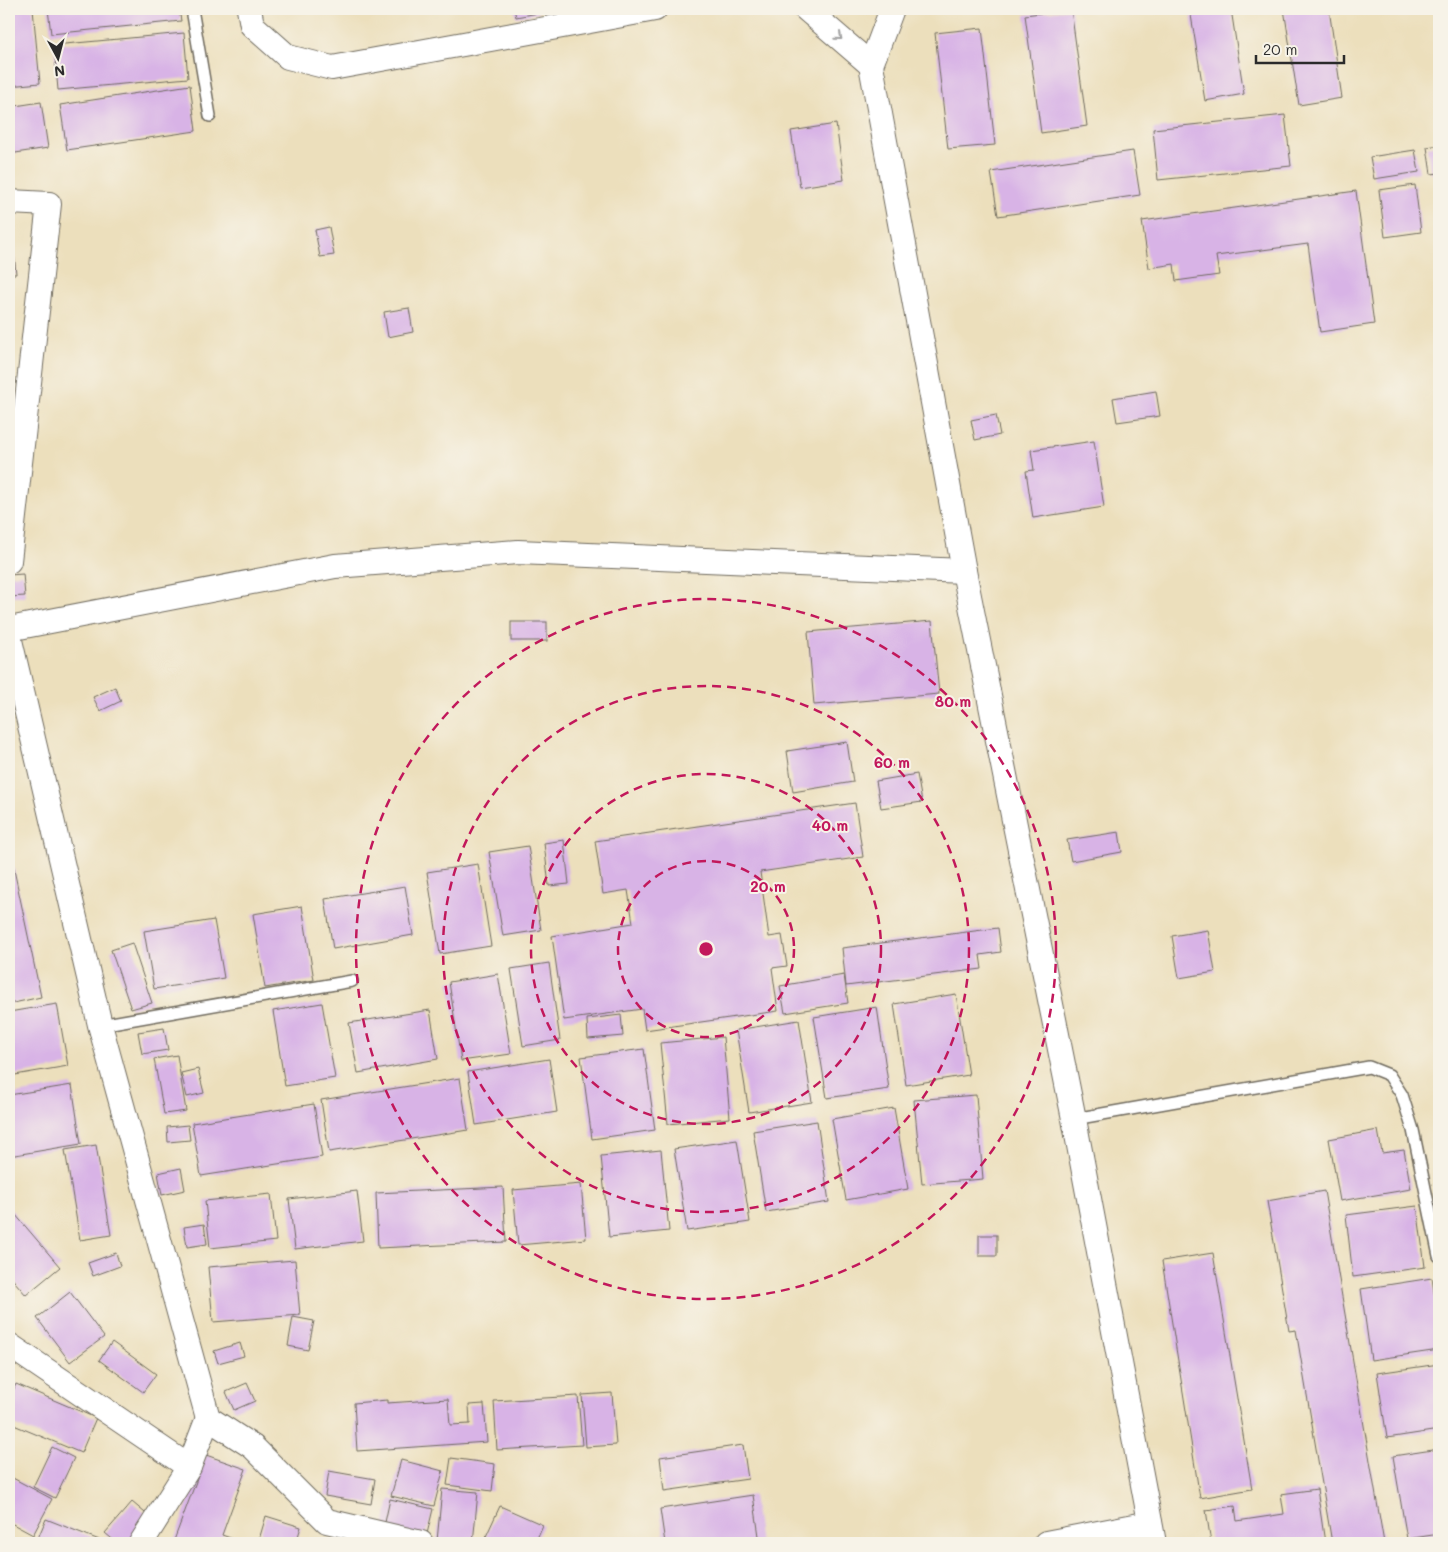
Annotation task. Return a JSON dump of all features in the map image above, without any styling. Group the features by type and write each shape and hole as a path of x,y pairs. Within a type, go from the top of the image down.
{"street":[{"path":"249,9 252,25 288,57 332,68 655,9"},
{"path":"806,9 871,65"},
{"path":"892,9 871,65 964,570 1074,1119 1152,1533 1046,1543"},
{"path":"9,202 49,204 9,561"},
{"path":"9,629 335,566 518,552 964,570"},
{"path":"9,636 100,1025 208,1418 190,1467 141,1543"},
{"path":"9,1345 190,1467"},
{"path":"208,1418 253,1447 326,1521 421,1543"}],"lane":[{"path":"192,9 210,116"},
{"path":"100,1025 352,980"},
{"path":"1074,1119 1370,1068 1376,1070 1389,1075 1402,1095 1412,1130 1439,1256"}],"building":[{"path":"9,9 33,9 40,83 9,86"},
{"path":"48,9 179,9 181,21 51,34"},
{"path":"514,9 537,9 538,13 516,17"},
{"path":"1071,9 1087,126 1041,133 1025,15"},
{"path":"1190,9 1231,9 1244,94 1205,101"},
{"path":"1284,9 1329,9 1342,98 1299,105"},
{"path":"982,28 995,145 948,149 935,33"},
{"path":"184,33 188,78 58,90 54,45"},
{"path":"190,85 196,131 67,150 60,105"},
{"path":"41,102 48,148 9,154 9,107"},
{"path":"1285,115 1291,166 1158,180 1153,129"},
{"path":"836,124 844,180 800,187 791,131"},
{"path":"1439,145 1439,173 1431,174 1427,147"},
{"path":"1415,150 1419,172 1374,179 1370,157"},
{"path":"1133,151 1140,195 998,216 991,172"},
{"path":"1415,185 1421,232 1385,237 1379,190"},
{"path":"1356,191 1374,324 1320,332 1308,244 1216,256 1219,275 1176,281 1174,264 1149,268 1142,221"},
{"path":"10,210 16,274 9,274"},
{"path":"329,227 334,255 320,257 315,230"},
{"path":"409,308 413,332 388,337 384,312"},
{"path":"1156,391 1160,416 1117,422 1113,398"},
{"path":"996,415 1000,435 975,440 971,420"},
{"path":"1094,441 1104,507 1033,518 1026,471 1034,470 1031,450"},
{"path":"23,574 25,596 9,597 9,575"},
{"path":"932,621 939,694 814,705 808,632"},
{"path":"511,622 547,622 547,641 511,641"},
{"path":"115,687 121,701 100,711 93,697"},
{"path":"847,742 853,782 793,792 787,751"},
{"path":"917,774 922,802 881,808 876,781"},
{"path":"855,803 863,857 760,872 769,937 782,935 787,966 772,968 778,1011 645,1030 642,1009 564,1020 552,936 633,923 628,890 603,894 595,841"},
{"path":"1119,832 1122,852 1071,861 1067,840"},
{"path":"564,840 569,884 549,886 544,843"},
{"path":"9,846 41,997 9,1004"},
{"path":"528,846 541,930 503,936 489,852"},
{"path":"478,864 491,946 440,954 427,872"},
{"path":"405,886 413,935 333,949 325,899"},
{"path":"302,906 314,980 265,988 253,914"},
{"path":"214,920 224,978 154,989 144,931"},
{"path":"998,928 1001,952 980,955 982,969 846,986 842,948"},
{"path":"1208,930 1215,972 1179,978 1172,936"},
{"path":"132,943 152,1003 131,1009 111,950"},
{"path":"549,963 560,1040 523,1046 511,969"},
{"path":"498,974 511,1054 461,1061 449,982"},
{"path":"844,975 848,1003 785,1013 780,986"},
{"path":"956,994 969,1075 906,1085 894,1004"},
{"path":"322,1003 335,1078 285,1086 273,1011"},
{"path":"57,1004 68,1066 9,1076 9,1012"},
{"path":"877,1007 889,1089 827,1098 814,1017"},
{"path":"430,1010 438,1059 358,1073 349,1023"},
{"path":"621,1015 623,1036 588,1039 587,1019"},
{"path":"799,1020 812,1102 749,1112 736,1030"},
{"path":"164,1028 168,1050 142,1054 138,1032"},
{"path":"723,1037 730,1118 668,1124 660,1043"},
{"path":"644,1049 655,1130 592,1139 581,1057"},
{"path":"177,1055 186,1111 164,1114 154,1059"},
{"path":"549,1059 557,1112 476,1125 468,1072"},
{"path":"198,1069 204,1093 187,1097 181,1073"},
{"path":"460,1078 468,1130 329,1152 321,1100"},
{"path":"72,1085 81,1144 9,1156 9,1095"},
{"path":"976,1095 983,1179 922,1184 914,1100"},
{"path":"314,1104 322,1157 201,1176 192,1123"},
{"path":"894,1108 908,1189 846,1200 832,1119"},
{"path":"817,1121 829,1202 766,1212 753,1131"},
{"path":"188,1125 190,1140 168,1142 167,1127"},
{"path":"1378,1130 1382,1153 1404,1150 1411,1189 1340,1201 1329,1139"},
{"path":"737,1140 750,1222 687,1231 674,1149"},
{"path":"96,1145 111,1235 80,1240 65,1150"},
{"path":"661,1150 669,1231 609,1237 601,1156"},
{"path":"181,1168 185,1190 162,1195 158,1173"},
{"path":"581,1184 586,1239 518,1245 513,1190"},
{"path":"503,1187 506,1242 378,1248 376,1193"},
{"path":"357,1191 363,1241 295,1249 289,1199"},
{"path":"1324,1191 1384,1543 1332,1543 1296,1330 1289,1331 1267,1201"},
{"path":"271,1194 276,1241 210,1248 205,1201"},
{"path":"1417,1206 1425,1267 1353,1277 1346,1215"},
{"path":"9,1207 60,1267 26,1295 9,1275"},
{"path":"204,1224 207,1244 187,1247 184,1227"},
{"path":"979,1235 997,1235 997,1256 979,1256"},
{"path":"116,1253 120,1266 93,1276 88,1263"},
{"path":"1213,1253 1252,1489 1200,1498 1162,1261"},
{"path":"295,1260 300,1315 213,1322 208,1267"},
{"path":"1432,1278 1439,1325 1439,1350 1371,1360 1361,1289"},
{"path":"70,1292 104,1337 70,1362 37,1318"},
{"path":"293,1317 314,1321 308,1350 288,1346"},
{"path":"112,1342 156,1374 143,1392 99,1360"},
{"path":"240,1343 244,1356 218,1363 214,1351"},
{"path":"1439,1364 1439,1403 1435,1404 1439,1430 1387,1438 1377,1373"},
{"path":"247,1383 255,1401 234,1410 226,1392"},
{"path":"16,1384 96,1418 81,1453 9,1423 9,1400"},
{"path":"612,1393 616,1445 586,1447 582,1395"},
{"path":"578,1396 582,1445 497,1450 494,1401"},
{"path":"448,1399 450,1425 470,1424 469,1405 484,1404 487,1442 357,1451 354,1403 387,1400 387,1403"},
{"path":"743,1445 748,1479 664,1491 660,1457"},
{"path":"52,1447 74,1458 55,1498 33,1487"},
{"path":"1439,1449 1439,1510 1437,1510 1439,1534 1407,1539 1393,1456"},
{"path":"206,1455 246,1469 222,1535 244,1543 173,1543"},
{"path":"451,1458 495,1464 492,1491 447,1485"},
{"path":"401,1460 443,1471 434,1506 391,1496"},
{"path":"329,1471 375,1479 371,1504 325,1496"},
{"path":"9,1476 52,1499 33,1535 9,1522"},
{"path":"442,1489 478,1492 473,1543 437,1541"},
{"path":"1317,1489 1325,1543 1211,1543 1206,1510 1235,1506 1237,1521 1284,1514 1281,1494"},
{"path":"753,1495 760,1543 665,1543 660,1509"},
{"path":"390,1499 433,1509 426,1538 384,1527"},
{"path":"132,1502 151,1518 130,1543 117,1543 105,1533"},
{"path":"500,1506 543,1525 535,1543 483,1543"},
{"path":"266,1516 301,1527 296,1543 258,1543"},
{"path":"46,1519 107,1543 36,1543"}]}
